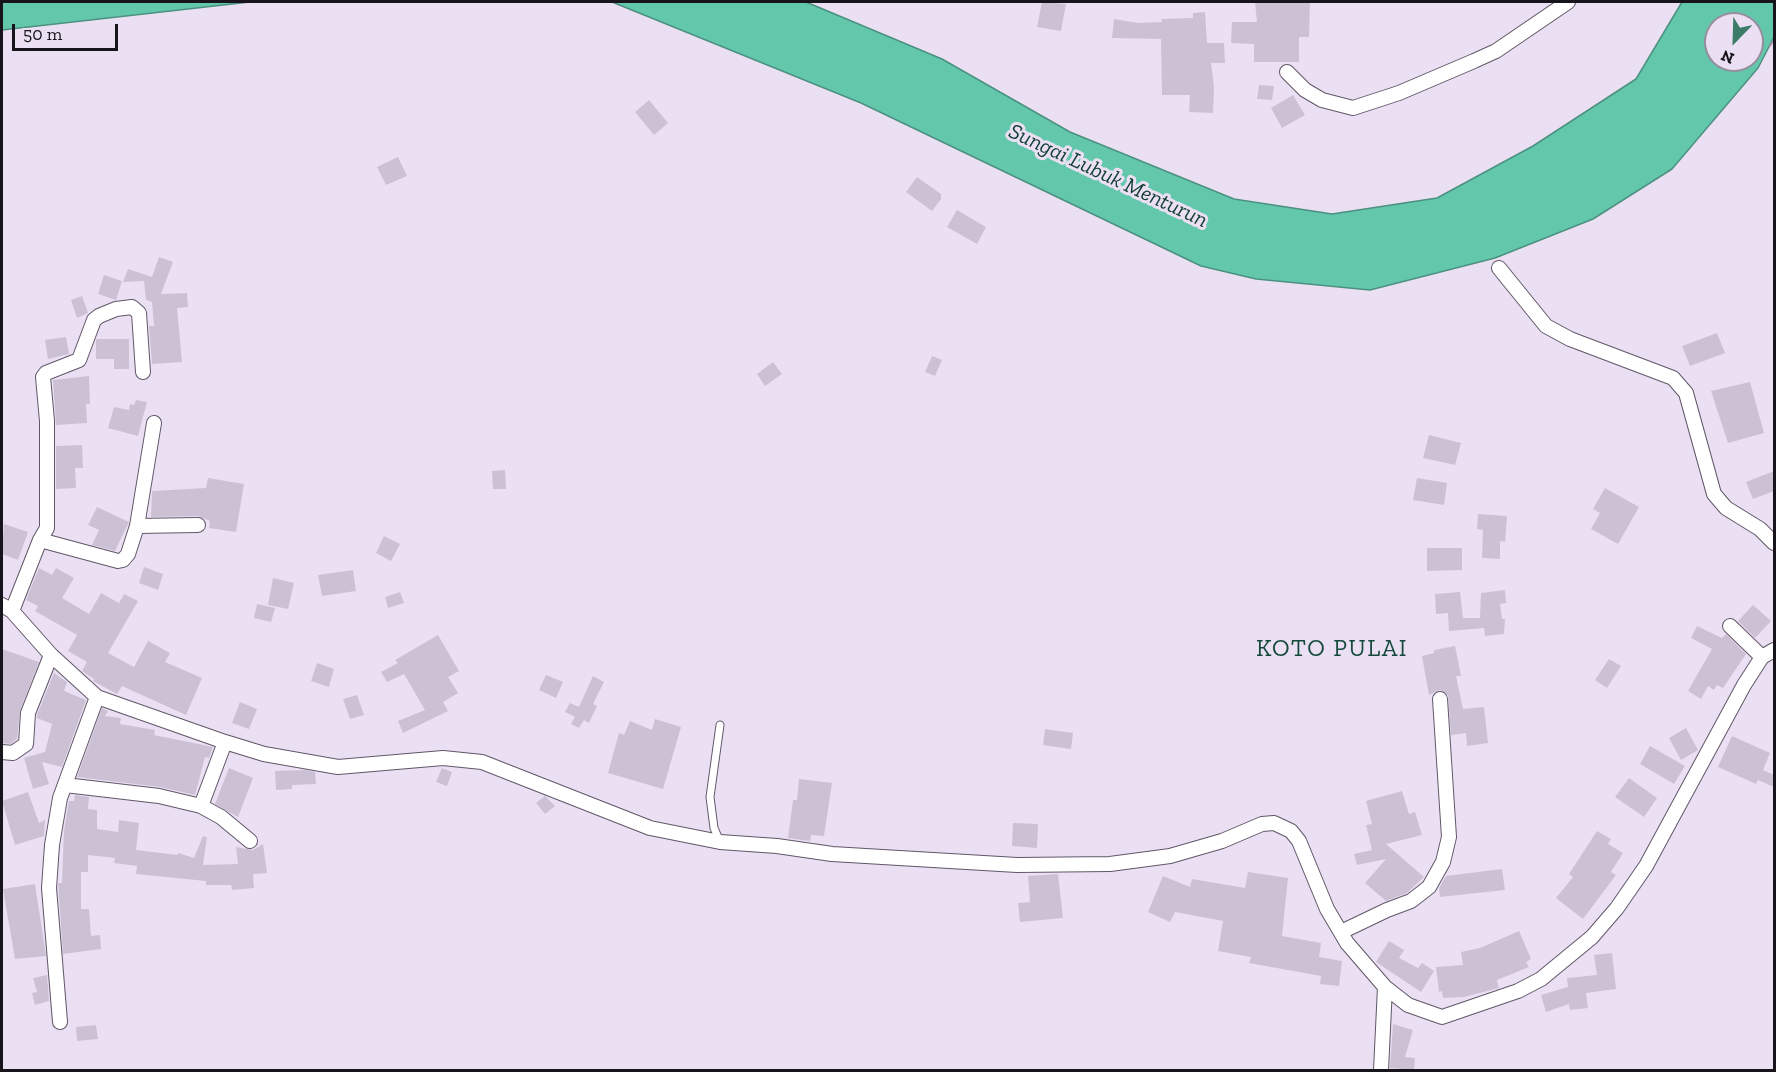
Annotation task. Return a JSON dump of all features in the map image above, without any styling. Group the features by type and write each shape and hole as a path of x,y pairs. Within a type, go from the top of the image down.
{"street":[{"path":"1287,72 1305,90 1322,100 1353,108 1399,93 1481,58 1568,2"},
{"path":"1499,268 1546,326 1570,339 1673,378 1686,393 1714,494 1726,508 1760,529 1774,543"},
{"path":"144,372 139,313 132,307 116,309 99,316 94,320 80,360 46,373 44,377 47,421 47,528 7,608 51,655 97,697 225,742 301,762 338,767 443,758 482,762 650,828 720,843 777,846 832,854 1005,865 1110,864 1170,856 1222,842 1262,824 1275,823 1284,826 1299,841 1327,909 1341,932 1385,987 1412,1007 1434,1015 1448,1016 1518,991 1541,979 1592,937 1617,908 1646,866 1743,685 1768,653 1730,626"},
{"path":"40,540 117,561 128,554 137,526 154,423"},
{"path":"137,526 198,525"},
{"path":"2,752 14,753 26,744 28,713 51,655"},
{"path":"60,1022 49,888 52,845 65,784 97,697"},
{"path":"1341,932 1386,910 1411,901 1429,887 1443,862 1449,837 1440,699"},
{"path":"201,807 225,742"},
{"path":"65,784 148,794 201,807 221,817 250,841"},
{"path":"1381,1071 1385,987"}],"lane":[{"path":"720,725 710,797 714,828 720,843"}],"path":[{"path":"1769,47 1774,40"}],"water":[{"path":"2,2 250,2 2,30"},
{"name":"Sungai Lubuk Menturun","path":"612,2 806,2 942,59 1070,132 1234,199 1332,214 1437,198 1533,146 1636,79 1682,2 1774,2 1774,37 1764,56 1764,12 1704,12 1704,72 1755,72 1672,169 1593,219 1495,258 1370,290 1256,279 1201,266 861,103"}],"building":[{"path":"1042,2 1066,4 1061,31 1037,27"},
{"path":"1255,2 1310,2 1309,37 1299,37 1299,62 1254,62 1254,44 1231,43 1232,22 1257,22"},
{"path":"1205,12 1207,43 1224,43 1225,63 1211,63 1214,87 1213,113 1189,112 1190,95 1162,95 1161,39 1112,38 1114,19 1138,23 1162,22 1161,19 1193,18 1193,13"},
{"path":"1259,85 1274,86 1272,100 1257,99"},
{"path":"1293,95 1305,115 1282,128 1271,108"},
{"path":"649,100 668,123 654,135 635,112"},
{"path":"398,157 407,176 386,185 377,167"},
{"path":"917,177 941,194 941,199 932,211 906,192"},
{"path":"957,210 986,227 977,244 947,227"},
{"path":"159,257 173,262 161,294 187,293 188,307 177,308 182,362 152,364 149,326 154,326 152,302 146,300 144,281 123,282 128,269 152,277"},
{"path":"104,275 122,281 116,300 98,294"},
{"path":"82,296 88,313 77,318 71,300"},
{"path":"1717,333 1725,353 1690,366 1682,346"},
{"path":"66,337 69,354 48,359 45,340"},
{"path":"96,339 129,339 129,369 114,369 114,359 96,359"},
{"path":"932,356 942,360 935,376 925,372"},
{"path":"773,362 782,374 765,386 757,374"},
{"path":"89,376 90,404 86,404 87,423 56,425 53,380"},
{"path":"1750,382 1764,433 1728,443 1711,391"},
{"path":"136,400 147,402 138,436 108,428 114,407 129,410 130,404 134,405"},
{"path":"1429,435 1461,443 1455,465 1423,458"},
{"path":"82,445 83,468 75,468 76,488 56,489 56,446"},
{"path":"505,470 506,489 493,489 492,471"},
{"path":"1774,471 1774,491 1753,499 1746,482"},
{"path":"208,478 244,484 236,532 209,528 210,521 198,516 151,517 152,491 206,488"},
{"path":"1417,478 1447,483 1444,505 1413,500"},
{"path":"1605,488 1639,507 1618,544 1591,529 1600,513 1593,509"},
{"path":"97,507 129,522 115,551 92,545 99,530 88,525"},
{"path":"1478,514 1507,516 1505,542 1500,541 1500,559 1482,558 1483,530 1477,529"},
{"path":"4,524 28,532 18,560 2,554"},
{"path":"384,536 400,544 391,561 376,553"},
{"path":"1427,548 1462,548 1462,570 1427,571"},
{"path":"144,567 163,574 158,590 139,583"},
{"path":"39,568 52,575 56,568 74,578 62,598 89,614 101,593 119,603 124,594 138,601 108,653 134,667 148,641 170,653 165,662 202,678 186,715 122,686 117,694 93,681 94,679 82,671 87,662 68,651 77,635 35,611 38,606 26,600"},
{"path":"353,570 356,591 322,596 318,575"},
{"path":"273,578 294,583 288,609 268,605"},
{"path":"1505,590 1506,603 1500,604 1502,619 1505,619 1504,634 1485,636 1484,628 1449,631 1448,613 1436,614 1435,594 1460,592 1463,618 1480,618 1481,593"},
{"path":"400,592 404,603 388,608 385,597"},
{"path":"257,604 275,608 271,622 254,618"},
{"path":"1753,605 1771,621 1755,638 1738,621"},
{"path":"1697,626 1722,638 1726,634 1746,654 1723,688 1717,685 1714,690 1708,686 1701,699 1688,691 1712,649 1691,638"},
{"path":"438,635 459,671 448,677 458,693 443,702 448,711 403,733 398,721 425,710 404,674 387,682 381,672 398,663 395,660"},
{"path":"1455,646 1461,676 1456,676 1463,709 1484,707 1488,743 1467,746 1466,733 1451,735 1448,695 1440,690 1429,695 1422,656 1434,653 1434,650"},
{"path":"2,649 39,662 20,710 17,739 11,744 2,743"},
{"path":"1609,659 1621,666 1607,688 1595,680"},
{"path":"317,663 334,669 329,687 311,681"},
{"path":"54,673 67,682 64,691 86,700 62,767 42,762 49,784 33,789 24,758 45,752 52,724 37,718 37,715"},
{"path":"546,675 563,682 556,698 539,690"},
{"path":"593,676 604,682 593,704 597,706 589,723 584,720 579,728 571,724 575,717 565,712 570,703 579,707"},
{"path":"357,695 364,715 350,719 343,699"},
{"path":"240,702 257,709 249,729 232,723"},
{"path":"102,708 108,711 105,716 121,718 120,724 155,730 154,735 213,747 209,758 205,757 195,795 160,787 77,777"},
{"path":"655,719 681,727 663,789 608,773 619,733 624,735 630,721 652,730"},
{"path":"1686,728 1698,750 1681,760 1669,738"},
{"path":"1045,729 1073,733 1071,749 1043,745"},
{"path":"1732,736 1770,753 1763,770 1774,775 1774,787 1758,780 1756,784 1718,767"},
{"path":"1650,746 1685,766 1674,784 1640,764"},
{"path":"229,768 253,778 238,817 215,804"},
{"path":"442,768 452,772 447,786 436,782"},
{"path":"275,771 315,772 316,784 292,785 292,789 276,790"},
{"path":"1629,778 1657,798 1644,817 1615,797"},
{"path":"799,779 832,783 824,836 811,835 810,841 788,838 793,800 797,800"},
{"path":"1402,791 1409,814 1415,812 1422,835 1386,844 1424,877 1407,893 1386,901 1365,883 1386,859 1357,865 1354,854 1372,850 1366,825 1372,824 1366,801"},
{"path":"28,792 39,823 45,820 44,836 15,845 2,801"},
{"path":"75,795 89,797 88,809 97,810 97,829 118,832 119,820 139,823 136,850 178,855 178,853 194,858 203,836 207,837 203,865 238,864 236,847 253,850 263,844 267,873 253,874 254,888 232,890 231,885 206,885 206,881 136,874 137,866 114,863 115,858 88,855 88,872 81,872 81,909 89,909 91,936 100,935 101,949 63,954 58,883 62,883 64,831 69,801 74,801"},
{"path":"545,796 555,806 545,814 536,803"},
{"path":"1013,823 1038,824 1037,848 1012,846"},
{"path":"1597,831 1611,839 1608,844 1623,853 1611,872 1616,875 1583,919 1556,898 1573,877 1569,874"},
{"path":"1502,869 1505,890 1440,897 1439,888 1446,876"},
{"path":"1248,872 1288,878 1282,936 1321,943 1319,957 1342,961 1339,986 1320,984 1321,976 1249,963 1251,957 1218,951 1223,921 1175,912 1170,922 1148,912 1163,876 1190,887 1192,879 1245,888"},
{"path":"1058,874 1063,918 1020,922 1018,903 1030,902 1028,876"},
{"path":"35,884 46,956 15,959 3,889"},
{"path":"1519,931 1531,959 1526,962 1529,967 1497,980 1499,988 1464,997 1443,998 1442,991 1439,992 1436,967 1463,965 1461,952 1480,948"},
{"path":"1389,941 1404,950 1399,958 1418,968 1422,963 1434,971 1421,992 1376,962"},
{"path":"1612,953 1616,989 1586,993 1588,1008 1570,1010 1569,1004 1546,1012 1541,995 1568,987 1567,978 1597,975 1594,955"},
{"path":"47,975 49,1001 35,1005 32,993 37,992 33,978"},
{"path":"1393,1024 1413,1030 1405,1057 1415,1058 1414,1070 1390,1068"},
{"path":"96,1025 98,1039 77,1041 76,1027"}],"district":[{"name":"KOTO PULAI","path":"1332,649"}]}
